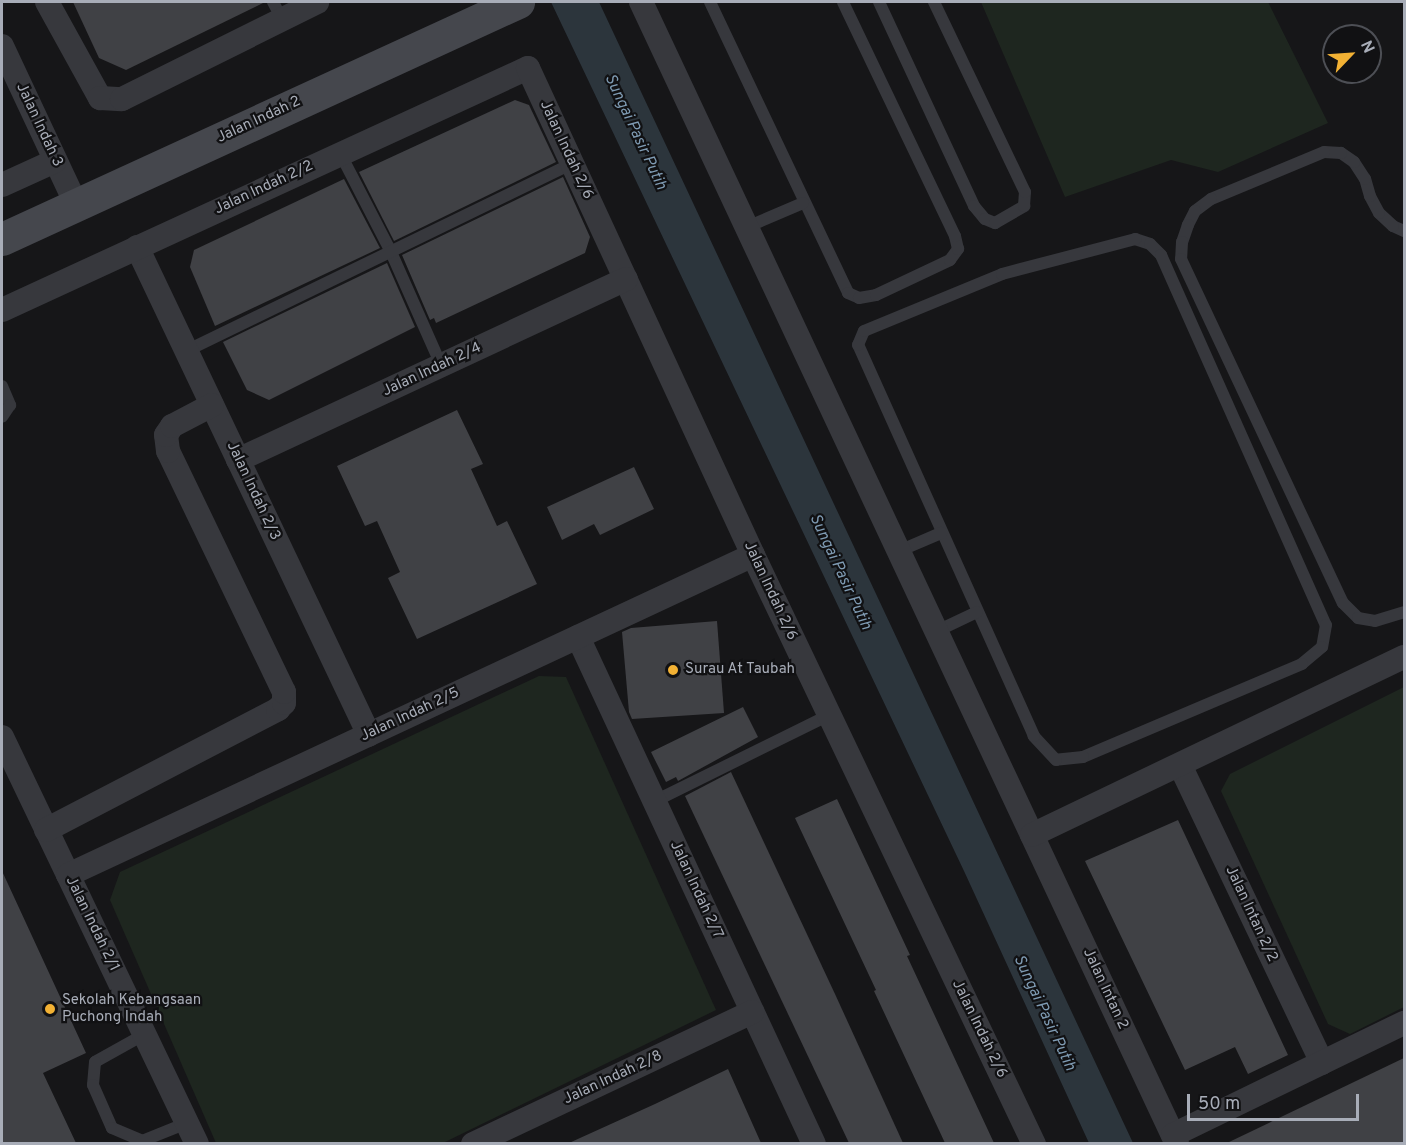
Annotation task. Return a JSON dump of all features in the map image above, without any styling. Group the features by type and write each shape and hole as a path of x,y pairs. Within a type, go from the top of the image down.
{"street":[{"path":"47,2 100,98 122,99 278,10 317,2"},
{"name":"Jalan Indah 2","path":"2,239 518,2"},
{"name":"Jalan Intan 2","path":"641,2 1175,1139"},
{"name":"Jalan Indah 3","path":"2,46 76,204"},
{"name":"Jalan Indah 2/2","path":"2,310 528,68"},
{"name":"Jalan Indah 2/6","path":"528,68 753,555 1034,1143"},
{"path":"2,185 55,161"},
{"name":"Jalan Indah 2/3","path":"137,246 369,735"},
{"name":"Jalan Indah 2/4","path":"238,460 626,279"},
{"path":"46,830 278,709 284,703 284,692 168,451 166,435 172,426 212,405"},
{"name":"Jalan Indah 2/5","path":"68,874 753,555"},
{"name":"Jalan Indah 2/7","path":"578,637 814,1143"},
{"path":"1032,835 1404,657"},
{"name":"Jalan Indah 2/1","path":"2,738 192,1133"},
{"name":"Jalan Intan 2/2","path":"1180,765 1322,1063"},
{"name":"Jalan Indah 2/8","path":"473,1143 752,1012"},
{"path":"1175,1139 1404,1023"}],"lane":[{"path":"710,2 803,203 848,294 859,298 876,295 950,260 958,249 955,236 843,2"},
{"path":"879,2 974,206 985,219 995,223 1024,206 1025,192 934,2"},
{"path":"1404,231 1393,226 1379,213 1370,196 1365,179 1354,162 1341,153 1324,152 1211,199 1195,212 1188,225 1182,242 1181,260 1343,603 1358,618 1375,621 1404,612"},
{"path":"340,153 391,252 441,365"},
{"path":"186,351 573,163"},
{"path":"747,227 803,203"},
{"path":"1135,239 1150,244 1161,255 1326,625 1322,647 1302,664 1083,757 1056,759 1034,736 941,533 858,345 864,331 1002,274 1135,239"},
{"path":"2,386 10,405 2,417"},
{"path":"899,551 941,533"},
{"path":"937,631 977,612"},
{"path":"655,801 829,715"},
{"path":"145,1034 95,1062 93,1085 112,1128 142,1141 192,1133"}],"shaded area":[{"path":"981,2 1268,2 1328,123 1218,172 1171,160 1065,197"},
{"path":"539,676 566,677 716,1010 443,1143 216,1143 110,900 120,872"},
{"path":"1404,687 1404,1007 1350,1034 1328,1024 1221,791 1230,774"}],"water":[{"name":"Sungai Pasir Putih","path":"551,2 599,2 1133,1143 1089,1143 964,871"}],"building":[{"path":"73,2 265,2 126,70 99,58"},
{"path":"515,100 529,105 556,162 394,241 359,172"},
{"path":"563,177 590,237 585,253 436,323 434,318 430,320 402,255"},
{"path":"344,179 380,248 215,326 190,267 194,250"},
{"path":"387,263 415,327 269,400 247,390 223,342"},
{"path":"457,410 483,464 471,469 497,526 507,521 537,584 417,639 388,578 400,572 377,521 365,526 337,466"},
{"path":"634,467 654,509 600,535 594,524 562,540 547,507"},
{"name":"Surau At Taubah","path":"717,621 724,713 632,719 629,712 622,632 631,628"},
{"path":"743,707 758,737 678,781 676,777 666,782 651,752"},
{"path":"731,772 903,1143 849,1143 685,796"},
{"path":"837,799 994,1143 945,1143 795,818"},
{"path":"1178,820 1288,1055 1248,1074 1235,1047 1185,1070 1085,861"},
{"path":"2,871 86,1053 43,1073 76,1143 2,1143"},
{"path":"1404,1058 1404,1143 1227,1143"},
{"path":"728,1069 761,1143 569,1143 655,1104"}],"place":[{"name":"Surau At Taubah","path":"673,670"},
{"name":"Sekolah Kebangsaan Puchong Indah","path":"50,1009"}]}
